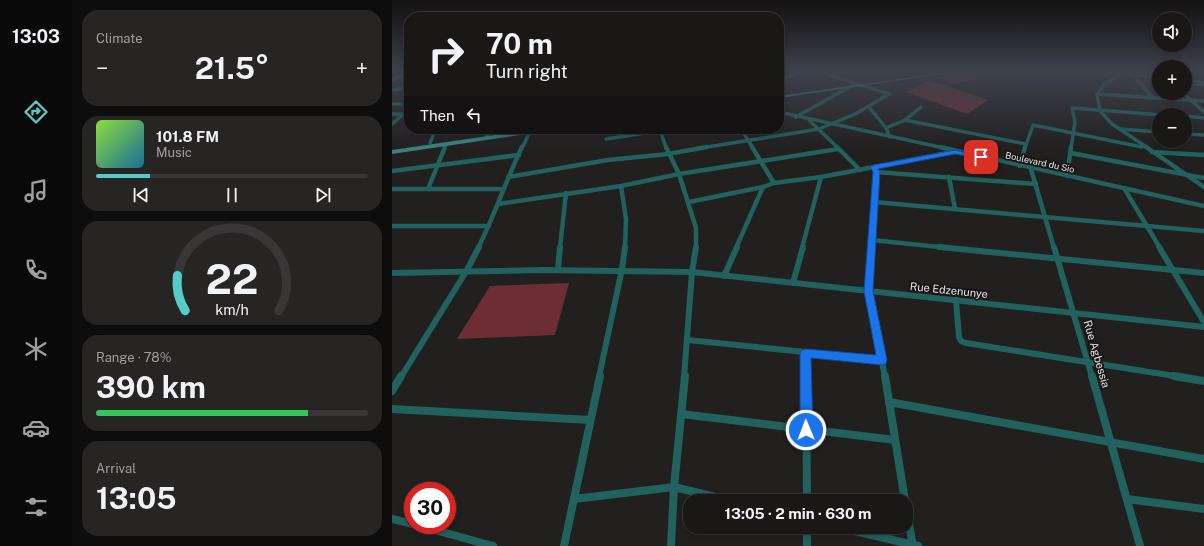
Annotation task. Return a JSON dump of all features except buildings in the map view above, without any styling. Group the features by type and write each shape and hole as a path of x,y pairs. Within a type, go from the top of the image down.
{"street":[{"path":"796,116 831,97"},
{"path":"508,177 608,160 668,154 819,129 869,107 884,97"},
{"path":"1098,97 1100,111 1119,129 1204,187"},
{"path":"1179,100 1204,101"},
{"path":"1192,101 1204,112"},
{"path":"392,104 404,104"},
{"path":"869,107 886,128 890,137"},
{"path":"886,128 905,120 921,108"},
{"path":"1067,176 1075,122 1072,108 1152,114"},
{"name":"Boulevard du Sio","path":"784,113 1031,169 1204,206"},
{"path":"392,114 403,114"},
{"path":"392,124 403,114"},
{"path":"1192,117 1204,118"},
{"path":"808,119 860,170"},
{"path":"905,120 1026,144"},
{"path":"1020,166 1033,125 1145,147"},
{"path":"1119,129 1152,131"},
{"path":"430,143 434,134"},
{"path":"392,148 488,134"},
{"path":"392,152 446,144 488,134"},
{"path":"392,391 467,270 489,226 503,188 529,134"},
{"path":"606,139 636,134"},
{"path":"661,134 668,154 679,174 696,228 696,251 692,272 688,340 670,546"},
{"path":"744,134 774,184"},
{"path":"1192,134 1204,135"},
{"path":"428,189 446,144"},
{"path":"498,204 621,186 679,174 838,148"},
{"path":"875,170 955,152"},
{"path":"1151,152 1204,155"},
{"path":"1071,153 1204,178"},
{"path":"392,171 518,155"},
{"name":"Rue Agbessia","path":"1031,169 1075,313 1140,546"},
{"path":"689,202 763,188 774,184 860,170 1036,184"},
{"path":"875,170 868,291 882,360 904,494"},
{"path":"793,283 821,177"},
{"path":"949,177 955,209"},
{"path":"564,546 622,269 627,222 621,186"},
{"path":"392,189 503,188"},
{"path":"724,276 763,188"},
{"path":"1124,188 1204,322"},
{"path":"558,270 566,193"},
{"path":"874,202 1204,231"},
{"path":"392,226 489,226"},
{"path":"872,240 1204,273"},
{"name":"Rue Edzenunye","path":"392,272 622,269 692,272 1204,327"},
{"path":"956,300 959,337 961,341 1204,381"},
{"path":"688,340 882,360"},
{"path":"806,353 807,494"},
{"path":"889,402 1204,459"},
{"path":"392,409 590,420"},
{"path":"681,414 895,440"},
{"path":"574,499 674,487 703,494"},
{"path":"1127,499 1204,509"},
{"path":"392,519 404,522"},
{"path":"450,534 493,546"},
{"path":"807,534 807,546"},
{"path":"866,534 914,546 912,534"}],"shaded area":[{"path":"921,97 981,97 988,100 967,114"},
{"path":"569,283 555,335 457,339 490,286"}],"route":[{"path":"806,430 806,353 882,360 868,291 876,172 874,167 955,152 981,157"}]}
